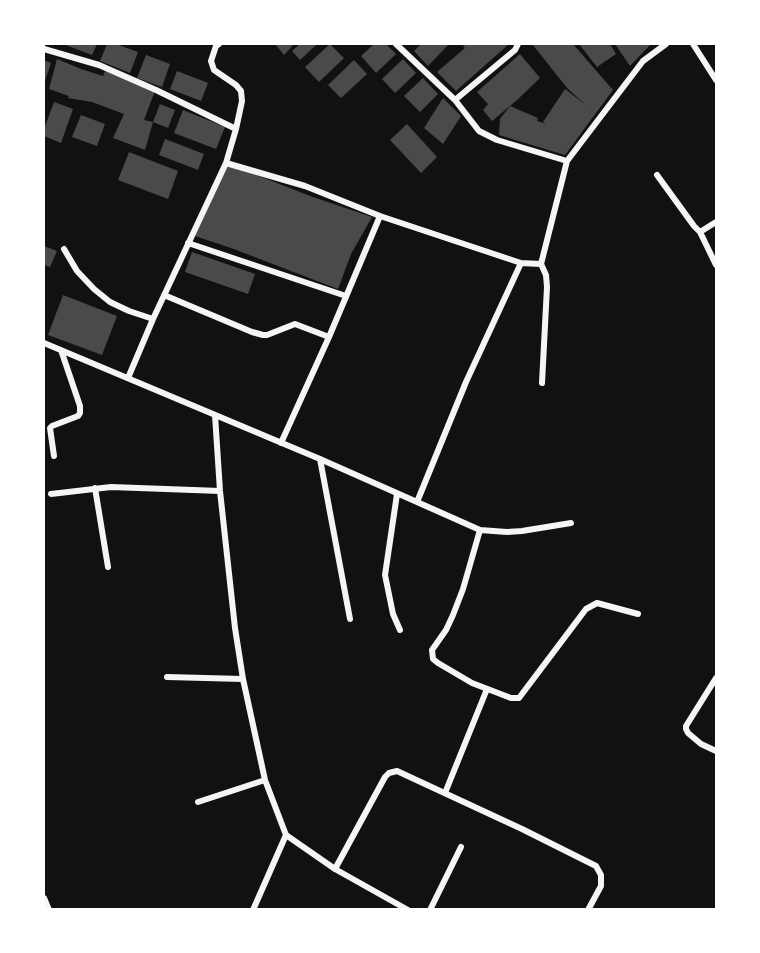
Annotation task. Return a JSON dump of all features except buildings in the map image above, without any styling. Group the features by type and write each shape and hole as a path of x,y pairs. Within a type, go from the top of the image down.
{"street":[{"path":"128,378 226,163 236,129 242,100 241,91 214,70 211,62 215,44"},
{"path":"396,44 455,100 479,131 497,141 567,161"},
{"path":"455,100 515,50 518,44"},
{"path":"542,383 548,287 541,264 567,161 643,61 666,44"},
{"path":"693,44 717,80"},
{"path":"44,50 99,65 236,129"},
{"path":"226,163 305,186 380,216 521,263 541,264"},
{"path":"657,175 700,232 717,265"},
{"path":"281,443 380,216"},
{"path":"700,232 717,222"},
{"path":"188,243 346,296"},
{"path":"64,249 77,271 110,302 153,319"},
{"path":"417,502 466,382 521,263"},
{"path":"164,295 263,335 296,324 329,337"},
{"path":"44,343 320,459 480,530 522,531 571,522"},
{"path":"54,456 50,428 78,417 80,413 80,406 61,350"},
{"path":"215,415 220,491 243,679 265,780 286,835 335,869 408,909"},
{"path":"320,459 350,619"},
{"path":"51,494 111,487 220,491"},
{"path":"95,488 108,567"},
{"path":"397,494 385,575 393,614 400,630"},
{"path":"480,530 453,615 432,650 432,655 438,663 472,683 511,698 519,698 586,609 597,603 638,614"},
{"path":"167,678 243,679"},
{"path":"717,678 686,726 688,733 701,744 717,751"},
{"path":"445,793 487,689"},
{"path":"335,869 389,773 398,771 596,866 601,875 601,886 588,909"},
{"path":"198,802 265,780"},
{"path":"253,909 286,835"},
{"path":"430,909 461,847"},
{"path":"44,898 49,909"}]}
